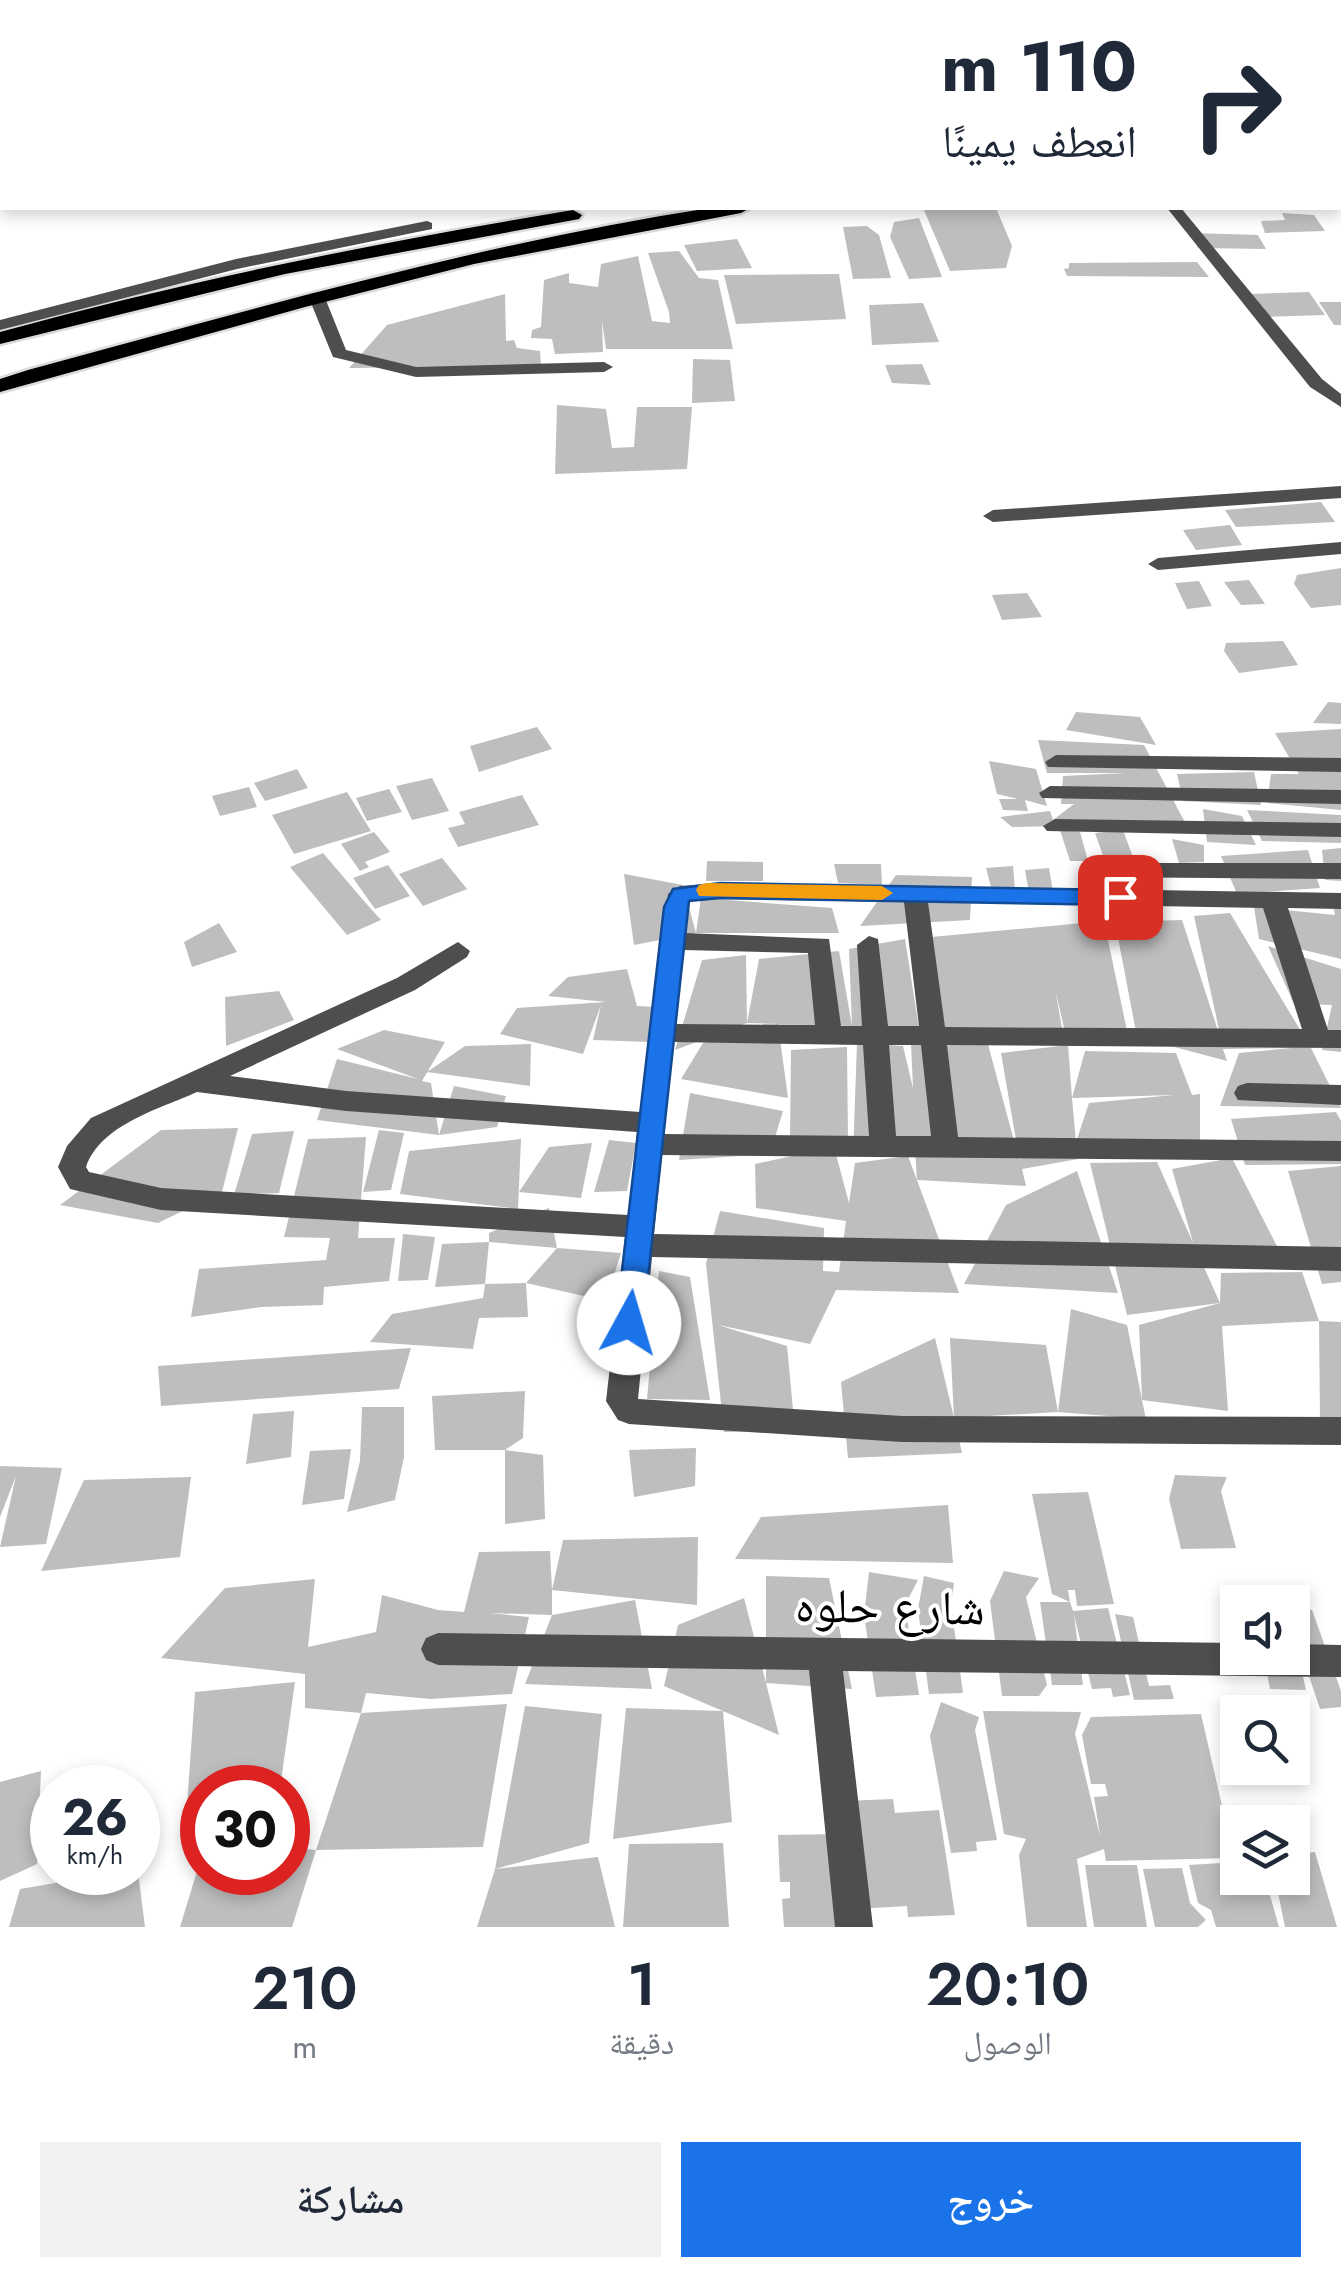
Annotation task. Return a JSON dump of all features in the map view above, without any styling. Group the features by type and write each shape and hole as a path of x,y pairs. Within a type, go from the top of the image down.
{"highway":[{"path":"0,338 223,282 384,248 606,210"},
{"path":"0,386 539,242 729,210"},
{"path":"0,373 35,374"}],"street":[{"path":"1176,210 1316,383 1341,402"},
{"path":"0,325 236,264 427,226"},
{"path":"318,298 339,354 404,371 604,366"},
{"path":"1316,383 1341,383"},
{"path":"993,516 1341,492"},
{"path":"1158,564 1341,548"},
{"path":"1056,762 1341,766"},
{"path":"1050,793 1341,796"},
{"path":"1056,826 1341,830"},
{"path":"1099,870 1341,871"},
{"path":"1341,901 690,890 680,894 648,1134 621,1401 630,1411 902,1430 1341,1431"},
{"path":"915,894 946,1148"},
{"path":"663,1033 1329,1039 1273,900"},
{"path":"672,941 820,945 829,1034"},
{"path":"870,945 883,1146"},
{"path":"458,951 406,984 101,1126 77,1153 72,1168 80,1181 161,1199 638,1236 1341,1260"},
{"path":"197,1082 648,1134 946,1148 1341,1151"},
{"path":"1247,1093 1341,1095"},
{"name":"شارع حلوه","path":"438,1649 1341,1661"},
{"path":"824,1653 854,1927"}],"building":[{"path":"924,210 997,210 1012,246 1006,268 950,271"},
{"path":"1282,213 1314,215 1325,231 1265,233 1261,221 1285,220"},
{"path":"919,218 942,277 909,279 890,237 894,222"},
{"path":"867,226 879,235 891,278 853,279 843,227"},
{"path":"1192,233 1258,235 1266,249 1198,248"},
{"path":"737,239 752,268 697,271 684,245"},
{"path":"679,251 699,278 718,280 733,349 606,349 602,321 603,352 555,354 552,339 531,338 532,330 541,327 544,280 569,273 569,283 598,287 601,264 638,256 652,321 670,323 648,253"},
{"path":"1197,262 1209,277 1067,276 1064,269 1069,268 1069,263"},
{"path":"839,274 846,319 736,324 724,275"},
{"path":"1309,292 1325,315 1263,317 1249,294"},
{"path":"505,294 506,341 514,340 517,348 540,351 541,366 349,368 387,325"},
{"path":"1319,302 1341,302 1341,325 1334,325"},
{"path":"923,303 939,342 872,345 869,305"},
{"path":"693,359 730,360 735,401 692,403"},
{"path":"922,364 931,385 892,383 885,365"},
{"path":"557,405 606,409 612,448 634,447 637,407 692,407 687,469 555,474"},
{"path":"1321,502 1335,522 1236,527 1225,510"},
{"path":"1230,525 1242,545 1196,550 1183,530"},
{"path":"1341,568 1341,605 1311,608 1294,584 1297,575"},
{"path":"1249,580 1265,604 1241,605 1224,582"},
{"path":"1199,581 1212,606 1187,609 1175,583"},
{"path":"1027,593 1042,617 1002,620 992,595"},
{"path":"1283,641 1298,665 1239,673 1224,651 1226,643"},
{"path":"1328,702 1341,703 1341,724 1313,723"},
{"path":"1076,712 1140,717 1156,745 1066,730"},
{"path":"537,727 552,749 479,772 470,746"},
{"path":"1341,729 1341,810 1267,803 1271,774 1299,774 1275,733"},
{"path":"1038,740 1144,745 1188,828 1053,820 1074,804 1061,804 1063,776 1126,773 1047,773"},
{"path":"989,761 1036,769 1047,806 1025,800 1028,811 1003,810 999,799 1018,799 997,794"},
{"path":"297,769 308,788 265,801 254,783"},
{"path":"1254,772 1261,805 1183,801 1177,774"},
{"path":"432,778 449,811 412,820 396,786"},
{"path":"249,787 257,807 220,816 212,796"},
{"path":"389,789 402,812 367,821 356,798"},
{"path":"347,792 371,831 294,854 272,815"},
{"path":"522,795 539,825 458,847 448,828 465,824 459,812"},
{"path":"1203,809 1242,816 1256,845 1207,842"},
{"path":"1247,810 1341,815 1341,843 1262,841"},
{"path":"1050,811 1055,826 1012,827 1000,817"},
{"path":"1060,830 1080,832 1088,861 1070,861"},
{"path":"1123,830 1134,860 1105,861 1095,833"},
{"path":"374,832 390,852 365,862 369,867 360,871 341,844"},
{"path":"1172,839 1204,845 1204,862 1179,863"},
{"path":"1341,848 1341,881 1325,880 1322,850"},
{"path":"1308,850 1320,888 1237,894 1221,856"},
{"path":"323,853 381,920 347,935 290,867"},
{"path":"442,858 467,889 423,906 399,874"},
{"path":"707,861 763,862 763,881 706,881"},
{"path":"834,864 881,864 882,885 838,883"},
{"path":"388,865 410,896 375,909 353,878"},
{"path":"1013,866 1015,890 992,891 986,868"},
{"path":"1049,868 1053,892 1029,892 1025,870"},
{"path":"624,874 683,885 696,933 634,945"},
{"path":"896,875 972,877 970,920 860,926"},
{"path":"1331,895 1341,895 1341,959 1259,939 1254,907 1335,915"},
{"path":"701,898 832,908 839,933 696,933"},
{"path":"1230,913 1311,1048 1341,1108 1220,1106 1239,1053 1292,1048 1223,1049 1227,1061 1137,1037 1115,922 1182,920 1222,1043 1194,916"},
{"path":"1104,921 1130,1045 1068,1045 1055,989 1062,1028 941,1027 920,938"},
{"path":"219,923 237,952 192,967 184,942"},
{"path":"905,939 919,1028 852,1026 849,949"},
{"path":"1268,946 1341,969 1341,1052 1322,1050 1332,1005 1294,1004"},
{"path":"839,951 852,1026 747,1023 759,959"},
{"path":"746,955 747,1023 675,1050 702,960"},
{"path":"627,969 637,1006 656,1007 651,1042 593,1040 601,1005 583,1054 500,1034 517,1008 606,1002 548,996 568,977"},
{"path":"279,991 294,1020 226,1046 225,997"},
{"path":"778,1024 788,1098 681,1079 703,1043"},
{"path":"384,1030 445,1042 422,1081 431,1083 439,1135 317,1120 337,1059 418,1079 337,1049"},
{"path":"986,1037 1020,1163 1001,1053 1068,1045 1078,1159 1022,1169 1026,1186 917,1180 915,1149 853,1155 857,1043 903,1046 913,1088 911,1043"},
{"path":"531,1044 530,1086 427,1072 465,1046"},
{"path":"847,1047 848,1140 790,1140 791,1050"},
{"path":"1085,1051 1176,1053 1192,1095 1200,1094 1200,1142 1076,1142 1089,1103 1174,1095 1072,1098"},
{"path":"454,1086 506,1096 497,1127 439,1135"},
{"path":"690,1093 783,1111 770,1154 679,1160"},
{"path":"1336,1112 1341,1121 1341,1164 1245,1165 1231,1119"},
{"path":"238,1128 222,1192 158,1223 60,1205 161,1130"},
{"path":"379,1130 404,1133 391,1190 363,1192"},
{"path":"294,1131 279,1193 234,1195 252,1134"},
{"path":"366,1137 358,1238 395,1238 389,1281 324,1287 323,1305 261,1307 191,1317 199,1269 326,1260 330,1238 284,1237 308,1139"},
{"path":"521,1139 518,1209 400,1194 409,1151"},
{"path":"609,1140 636,1143 627,1191 594,1192"},
{"path":"592,1143 581,1198 519,1192 549,1147"},
{"path":"834,1147 849,1203 855,1163 908,1156 959,1293 836,1290 810,1344 718,1325 787,1346 795,1431 724,1432 706,1264 720,1211 824,1228 823,1271 839,1272 846,1221 756,1208 755,1164"},
{"path":"1232,1158 1283,1258 1194,1246 1172,1169"},
{"path":"1157,1162 1220,1303 1127,1315 1090,1163"},
{"path":"1341,1166 1341,1282 1322,1284 1288,1171"},
{"path":"1077,1171 1118,1293 964,1284 1006,1205"},
{"path":"549,1208 557,1248 489,1242 489,1233"},
{"path":"403,1234 435,1237 428,1280 398,1281"},
{"path":"489,1242 485,1284 435,1287 442,1244"},
{"path":"557,1248 621,1253 606,1301 526,1283"},
{"path":"659,1271 690,1277 710,1400 647,1399"},
{"path":"1302,1272 1319,1321 1222,1326 1228,1411 1142,1400 1139,1325 1220,1303 1221,1273"},
{"path":"526,1283 528,1317 479,1318 473,1349 370,1342 392,1314 483,1298 485,1284"},
{"path":"1071,1309 1127,1325 1146,1419 1058,1412"},
{"path":"1319,1321 1341,1322 1341,1420 1320,1420"},
{"path":"935,1338 962,1453 848,1458 841,1382"},
{"path":"950,1338 1046,1345 1058,1412 954,1418"},
{"path":"411,1348 399,1389 161,1406 158,1366"},
{"path":"525,1391 523,1438 505,1450 435,1450 432,1396"},
{"path":"362,1407 404,1407 404,1457 395,1500 347,1512 360,1461"},
{"path":"294,1411 291,1457 246,1464 253,1414"},
{"path":"696,1448 695,1486 634,1497 629,1450"},
{"path":"351,1449 344,1499 302,1505 310,1451"},
{"path":"505,1450 543,1455 545,1519 505,1524"},
{"path":"0,1466 62,1468 46,1544 0,1547 16,1476 0,1517"},
{"path":"1175,1475 1227,1477 1221,1491 1236,1548 1181,1549 1169,1499"},
{"path":"191,1477 180,1557 41,1571 84,1480"},
{"path":"1088,1492 1114,1604 1077,1606 1075,1590 1068,1590 1070,1602 1052,1594 1032,1494"},
{"path":"948,1505 953,1563 735,1559 761,1517"},
{"path":"698,1537 697,1605 552,1590 563,1540"},
{"path":"550,1551 552,1615 489,1613 529,1617 512,1694 431,1699 366,1693 361,1713 305,1708 305,1674 161,1658 225,1588 315,1579 308,1647 376,1632 382,1595 438,1610 464,1612 479,1552"},
{"path":"1004,1571 1039,1578 1026,1597 1047,1685 1039,1696 1002,1696 990,1601"},
{"path":"869,1572 918,1580 905,1605 919,1695 876,1697 864,1615"},
{"path":"766,1576 829,1578 852,1689 766,1683"},
{"path":"924,1576 954,1583 951,1605 963,1693 929,1694 918,1609"},
{"path":"744,1598 779,1735 664,1686 678,1625"},
{"path":"635,1600 652,1689 525,1684 552,1615"},
{"path":"1040,1602 1070,1602 1073,1611 1108,1608 1130,1695 1113,1697 1111,1688 1092,1689 1074,1615 1083,1685 1052,1685"},
{"path":"1310,1610 1341,1691 1341,1707 1320,1709 1309,1675"},
{"path":"1115,1614 1133,1617 1149,1686 1170,1685 1174,1699 1134,1700"},
{"path":"1267,1675 1303,1675 1306,1690 1270,1689"},
{"path":"295,1682 283,1765 190,1765 195,1692"},
{"path":"941,1702 979,1717 975,1730 997,1840 976,1842 977,1851 951,1853 930,1736"},
{"path":"507,1704 483,1847 316,1850 361,1713"},
{"path":"525,1706 602,1714 589,1843 495,1869"},
{"path":"626,1708 723,1711 732,1822 613,1839"},
{"path":"983,1711 1081,1712 1075,1734 1100,1836 1094,1797 1108,1796 1105,1784 1091,1784 1082,1735 1091,1717 1201,1714 1222,1805 1220,1858 1106,1861 1104,1849 1077,1859 1087,1927 1027,1927 1019,1855 1026,1839 1004,1834"},
{"path":"30,1774 30,1867 0,1881 0,1782"},
{"path":"893,1799 895,1813 939,1810 955,1915 908,1917 907,1906 857,1909 845,1801"},
{"path":"839,1834 845,1927 784,1927 782,1899 790,1898 790,1882 780,1882 778,1835"},
{"path":"723,1843 729,1927 623,1927 629,1844"},
{"path":"1315,1852 1337,1927 1285,1927 1278,1895 1310,1895 1310,1853"},
{"path":"598,1857 615,1927 477,1927 495,1869"},
{"path":"1220,1863 1220,1895 1270,1895 1279,1927 1216,1927 1211,1910 1198,1903 1189,1865"},
{"path":"1085,1865 1137,1865 1147,1927 1094,1927"},
{"path":"1182,1868 1190,1903 1206,1920 1198,1927 1155,1927 1143,1869"},
{"path":"30,1887 30,1895 141,1895 145,1927 9,1927 20,1889"},
{"path":"190,1895 302,1895 292,1927 180,1927"}],"slow traffic":[{"path":"707,890 882,893"}],"route":[{"path":"629,1323 680,894 720,890 1120,897"}]}
